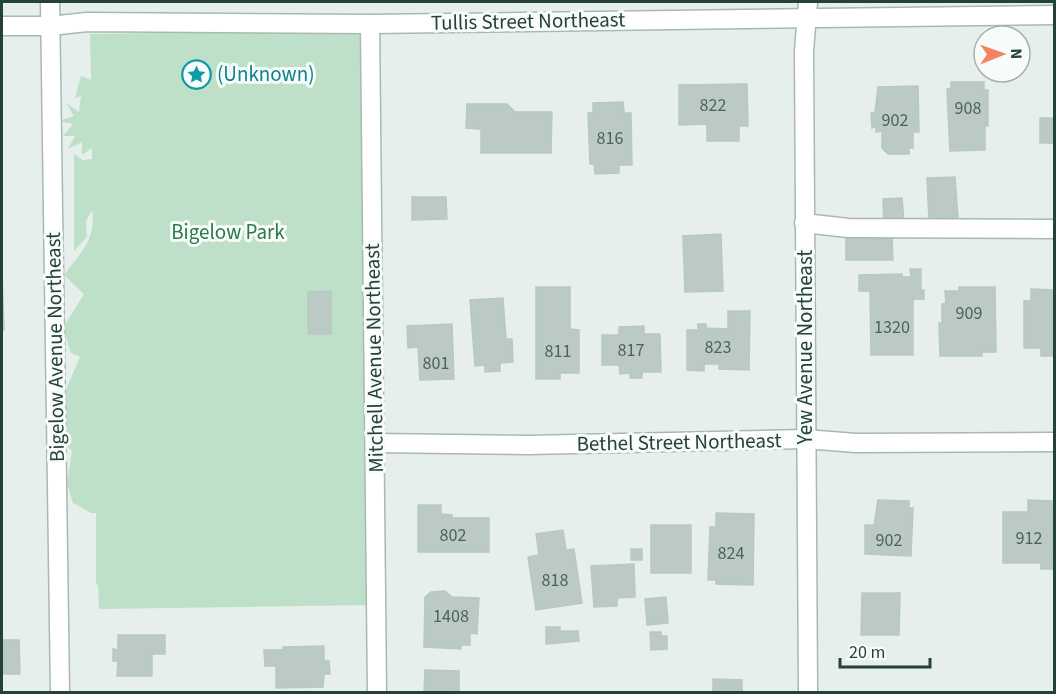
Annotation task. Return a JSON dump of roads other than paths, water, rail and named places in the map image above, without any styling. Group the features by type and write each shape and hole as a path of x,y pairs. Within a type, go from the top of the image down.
{"street":[{"name":"Bigelow Avenue Northeast","path":"50,2 60,693"},
{"name":"Tullis Street Northeast","path":"2,26 50,26 87,22 370,24 809,9 1054,15"},
{"name":"Yew Avenue Northeast","path":"808,693 804,51 809,9"},
{"name":"Mitchell Avenue Northeast","path":"370,24 377,693"},
{"path":"804,223 848,228 1054,229"},
{"name":"Bethel Street Northeast","path":"375,443 528,445 805,439 856,443 1054,442"}],"place":[{"name":"(Unknown)","path":"196,74"}],"park label":[{"name":"Bigelow Park","path":"228,232"}]}
